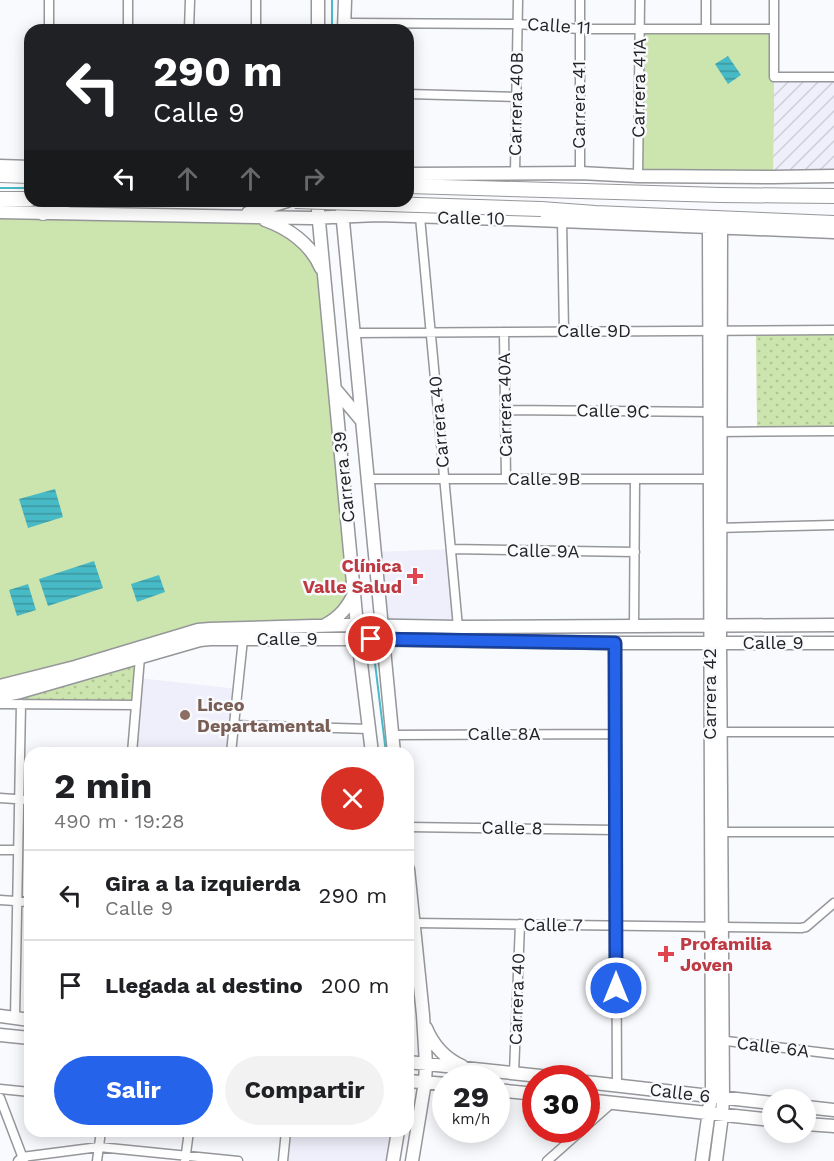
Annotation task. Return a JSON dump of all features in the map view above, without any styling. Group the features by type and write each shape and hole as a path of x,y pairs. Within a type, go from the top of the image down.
{"main road":[{"path":"318,0 318,24"},
{"path":"344,24 345,0"},
{"path":"0,166 24,167"},
{"path":"414,174 834,176"},
{"path":"0,175 24,176"},
{"name":"Calle 10","path":"414,186 587,191 619,184 830,192"},
{"path":"0,199 24,199"},
{"name":"Calle 10","path":"414,205 541,209 595,218 715,227 834,232"},
{"path":"43,213 54,207"},
{"path":"235,217 268,207"},
{"name":"Carrera 39","path":"318,207 371,747"},
{"name":"Carrera 39","path":"342,207 393,747"},
{"path":"365,207 378,215"},
{"name":"Calle 10","path":"0,212 319,218 378,215 562,221 595,218 834,223"},
{"path":"249,217 276,224 299,239 318,261 324,277"},
{"name":"Carrera 42","path":"715,227 718,1097 716,1161"},
{"path":"336,390 362,422"},
{"path":"321,627 342,613 355,591"},
{"name":"Calle 9","path":"0,696 20,692 57,677 198,630 358,625 458,627 834,625"},
{"path":"801,625 831,643"},
{"name":"Calle 9","path":"0,686 57,677 200,640 831,643"},
{"path":"412,1161 426,1064 414,923"},
{"path":"423,1015 432,1041 449,1059 462,1065"},
{"path":"0,1016 24,1019"},
{"path":"0,1035 24,1037"},
{"path":"414,1063 435,1065"},
{"path":"510,1073 522,1074"},
{"path":"414,1081 432,1083"},
{"name":"Calle 6","path":"600,1084 762,1102"},
{"path":"600,1089 613,1085 642,1106"},
{"name":"Calle 6","path":"600,1102 762,1119"},
{"path":"816,1108 834,1110"},
{"name":"Carrera 42","path":"702,1161 716,1114"},
{"path":"816,1125 834,1126"},
{"path":"393,1161 397,1137"}],"street":[{"path":"49,0 49,24"},
{"path":"128,0 128,24"},
{"path":"189,24 190,0"},
{"path":"256,0 256,24"},
{"name":"Carrera 40B","path":"515,173 518,0"},
{"name":"Carrera 41","path":"580,0 580,173"},
{"name":"Carrera 41A","path":"638,176 640,0"},
{"path":"706,0 706,29"},
{"path":"774,0 774,77 834,77"},
{"name":"Calle 11","path":"414,25 518,24 579,29 774,29"},
{"path":"414,94 516,97"},
{"name":"Carrera 40","path":"420,217 458,627"},
{"path":"562,221 564,331"},
{"name":"Calle 9D","path":"353,333 834,330"},
{"name":"Carrera 40A","path":"504,332 506,479"},
{"name":"Calle 9C","path":"505,410 716,412"},
{"path":"716,432 834,431"},
{"name":"Calle 9B","path":"368,479 716,479"},
{"path":"634,626 635,479"},
{"path":"716,528 834,525"},
{"name":"Calle 9A","path":"451,549 635,552"},
{"path":"232,747 243,639"},
{"path":"613,1085 616,926 615,643"},
{"path":"132,747 140,657"},
{"path":"0,704 136,705"},
{"path":"15,1018 21,704"},
{"path":"234,725 369,729"},
{"path":"716,732 834,732"},
{"name":"Calle 8A","path":"392,735 616,734"},
{"path":"0,798 24,799"},
{"name":"Calle 8","path":"414,826 616,830"},
{"path":"716,832 834,832"},
{"path":"0,850 18,850"},
{"path":"0,900 24,902"},
{"name":"Calle 7","path":"414,923 801,928 806,927 834,903"},
{"name":"Carrera 40","path":"514,1073 520,924"},
{"name":"Calle 6A","path":"717,1040 834,1054"},
{"path":"0,1089 24,1091"},
{"path":"0,1098 22,1160 99,1146 186,1158 238,1161"},
{"path":"600,1114 612,1103"},
{"path":"97,1161 100,1137"},
{"path":"186,1158 188,1137"},
{"path":"283,1161 285,1137"},
{"path":"547,1161 567,1143"}],"shaded area":[{"path":"774,77 834,77 834,176 773,177"},
{"name":"Clínica Valle Salud","path":"451,549 458,627 381,626 375,552"},
{"name":"Liceo Departamental","path":"139,678 238,689 232,747 133,747"},
{"path":"285,1137 397,1137 393,1161 283,1161"}],"green space":[{"path":"640,29 774,29 773,177 638,176"},
{"path":"0,212 263,219 318,261 355,591 333,621 247,628 0,686"},
{"path":"834,334 834,427 757,428 756,336"},
{"path":"140,657 136,705 21,704 20,692"}],"water":[{"path":"728,56 741,75 728,84 715,64"},
{"path":"55,489 63,517 28,528 19,499"},
{"path":"94,561 103,588 48,606 39,579"},
{"path":"159,575 165,592 137,602 131,584"},
{"path":"28,584 36,610 17,616 9,590"}],"waterway":[{"path":"332,0 332,24"},
{"path":"0,188 24,188"},
{"path":"374,655 385,747"}],"place":[{"name":"Clínica Valle Salud","path":"415,576"},
{"name":"Liceo Departamental","path":"185,715"},
{"name":"Profamilia Joven","path":"666,954"}],"route":[{"path":"371,639 615,643 616,988"}]}
